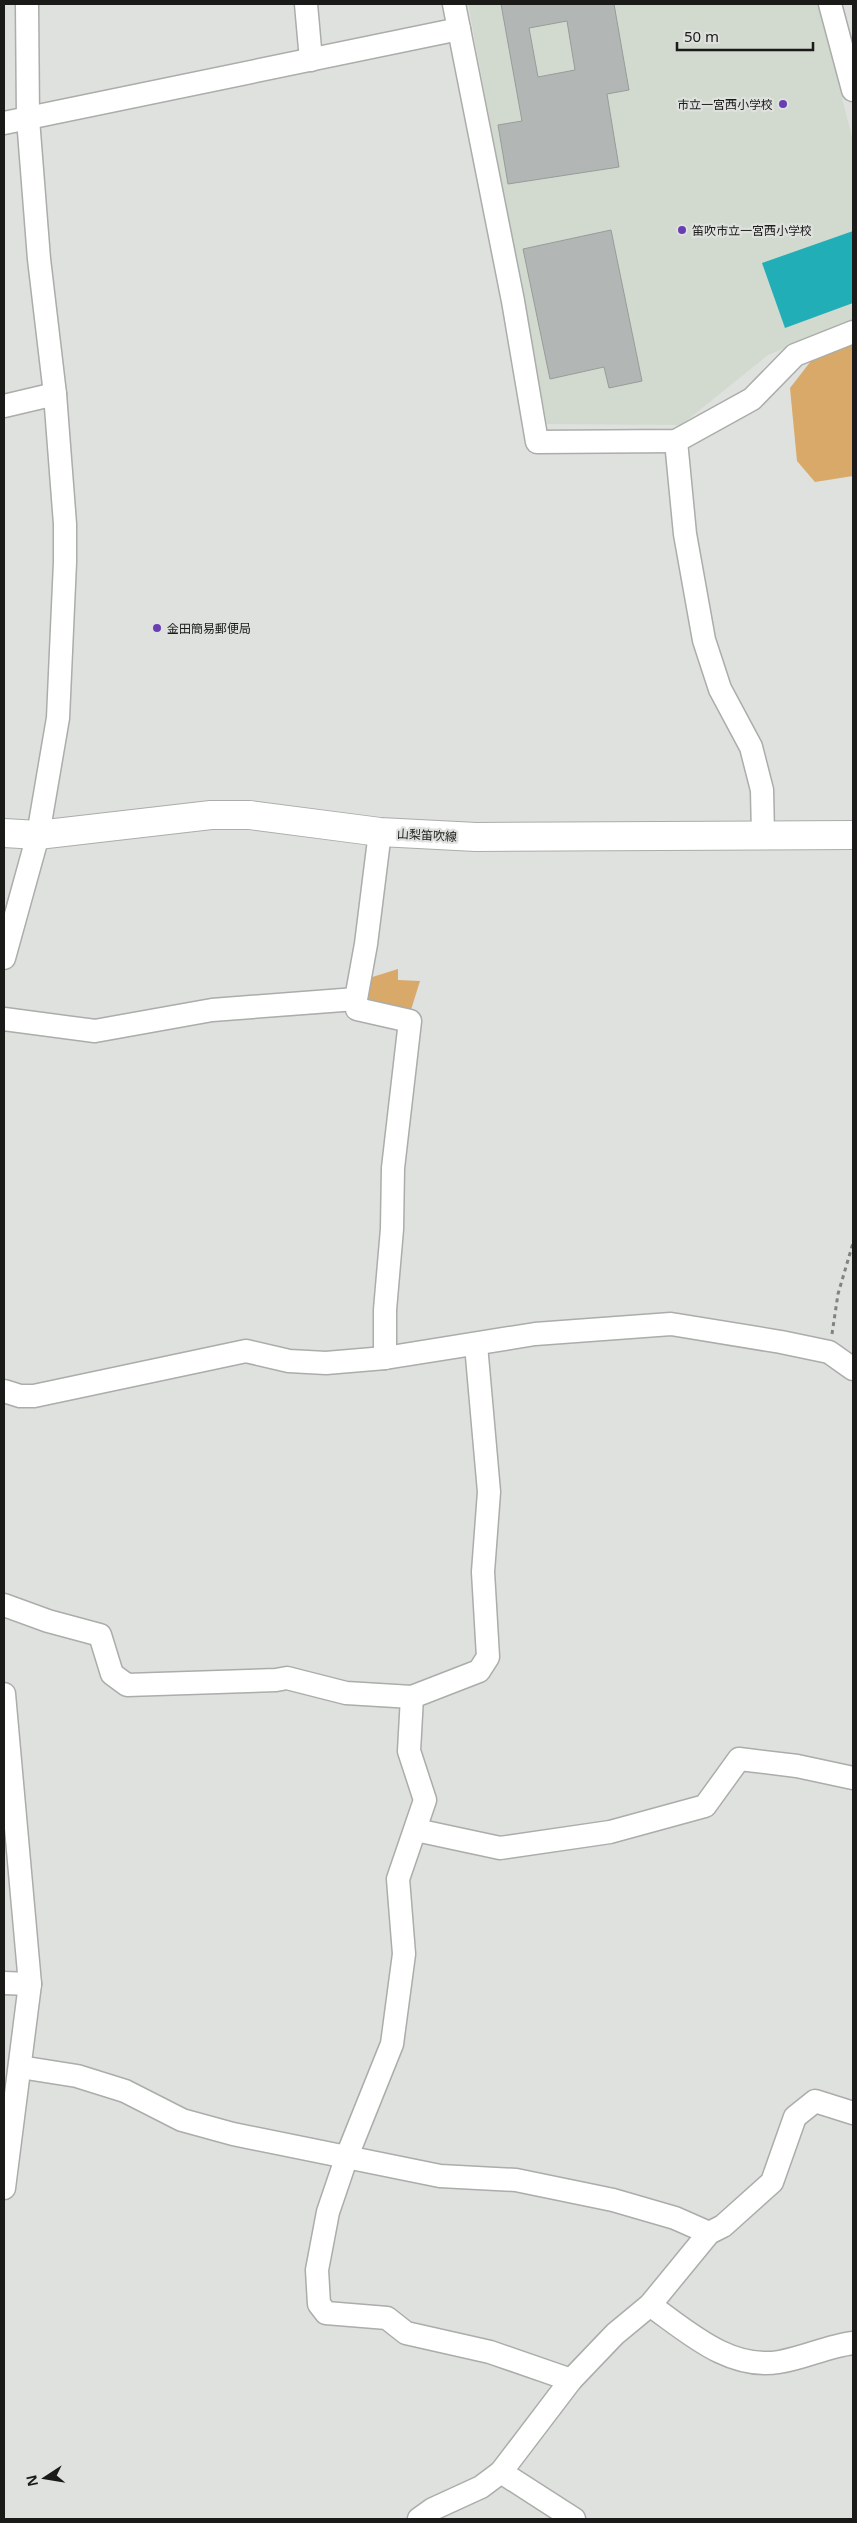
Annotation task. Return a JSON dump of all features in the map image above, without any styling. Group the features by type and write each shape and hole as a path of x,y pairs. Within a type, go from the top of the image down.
{"main road":[{"name":"山梨笛吹線","path":"4,833 38,835 211,815 250,815 380,832 476,837 853,835"}],"street":[{"path":"4,958 38,835 58,718 65,562 65,524 55,394 39,259 28,118 27,4"},
{"path":"306,4 311,60"},
{"path":"454,4 513,301 537,442 676,441 752,399 795,355 853,332"},
{"path":"830,4 853,90"},
{"path":"4,123 459,30"},
{"path":"4,406 55,394"},
{"path":"676,441 686,534 704,640 720,690 752,747 762,790 762,835"},
{"path":"380,832 366,944 356,999 357,1009 410,1021 393,1168 392,1229 385,1310 385,1358"},
{"path":"4,1019 95,1031 221,1009 356,999"},
{"path":"4,1391 20,1396 34,1396 246,1351 298,1361 326,1363 385,1358 535,1334 671,1324 829,1352 853,1369"},
{"path":"4,1606 48,1621 100,1635 112,1674 126,1685 286,1678 346,1693 412,1697 479,1671 488,1657 483,1572 489,1492 476,1344"},
{"path":"4,1694 30,1984 20,2067 8,2123 4,2188"},
{"path":"412,1697 409,1751 424,1800 416,1830 398,1879 404,1954 392,2044 347,2156 328,2212 317,2270 319,2304 326,2313 387,2318 406,2333 490,2352 571,2380"},
{"path":"416,1830 500,1848 610,1832 705,1806 739,1760 797,1766 853,1778"},
{"path":"4,1983 30,1984"},
{"path":"20,2067 77,2076 125,2091 182,2120 233,2134 440,2176 516,2180 613,2200 675,2218 709,2233"},
{"path":"419,2519 433,2509 481,2487 501,2472 571,2380 615,2334 650,2305 709,2233 723,2226 772,2182 795,2117 815,2101 853,2113"},
{"path":"650,2305 707,2346 725,2354 761,2363 794,2359 853,2343"},
{"path":"501,2472 574,2519"}],"path":[{"path":"829,1352 838,1294 853,1243"}],"shaded area":[{"name":"笛吹市立一宮西小学校","path":"468,4 818,4 853,141 853,320 768,355 681,425 547,424"},
{"path":"853,339 853,476 815,482 797,461 790,388 818,352"},
{"path":"398,969 398,980 420,981 410,1013 362,1003 366,979"}],"water":[{"path":"853,231 853,303 785,328 762,263"}],"building":[{"path":"501,4 614,4 629,90 607,94 619,167 508,184 498,125 522,121","holes":["567,21 575,70 538,77 529,28"]},
{"path":"611,230 642,381 609,388 604,367 550,379 523,249"}],"place":[{"name":"市立一宮西小学校","path":"783,104"},
{"name":"笛吹市立一宮西小学校","path":"682,230"},
{"name":"金田簡易郵便局","path":"157,628"}]}
